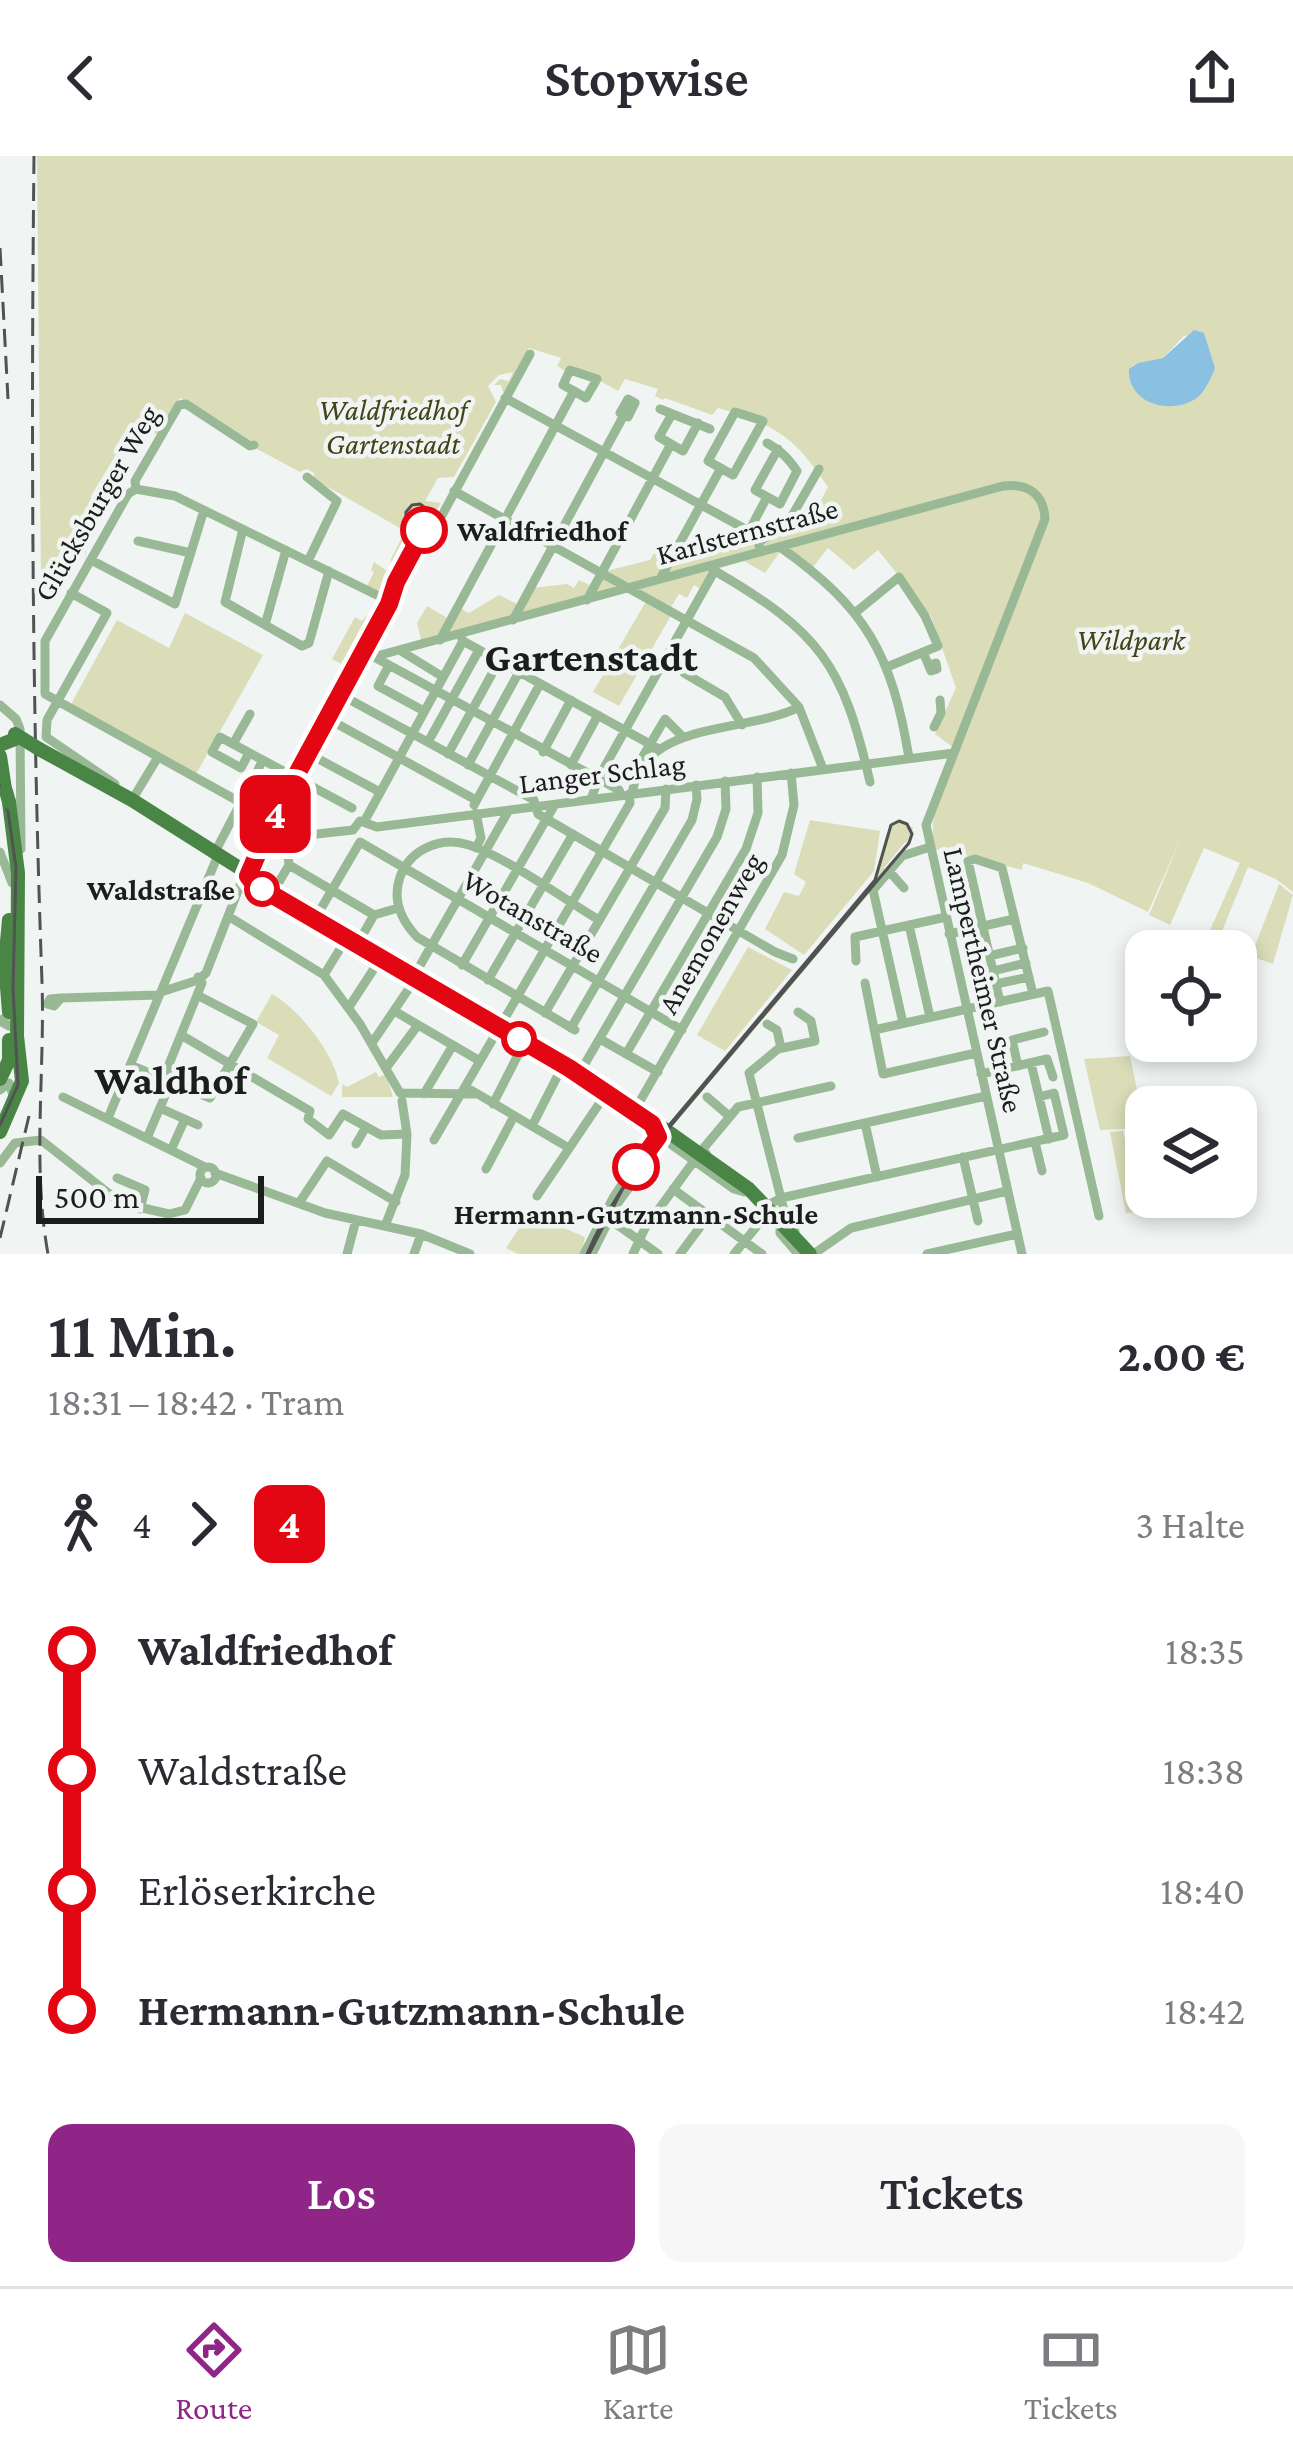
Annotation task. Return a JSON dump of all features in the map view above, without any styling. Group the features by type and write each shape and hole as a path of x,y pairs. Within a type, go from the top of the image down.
{"main road":[{"path":"4,727 215,856"},
{"path":"39,751 134,798 243,882 496,1022 698,1154 768,1208 808,1254"},
{"path":"0,756 6,796 3,919 11,951"},
{"path":"2,1069 9,1043 11,951 6,871"},
{"path":"2,1124 21,1087 7,1001"},
{"path":"496,1022 522,1042 586,1071 664,1140 768,1208"}],"street":[{"path":"147,1138 197,984 262,842 369,658 394,603 530,354"},
{"path":"440,640 574,391"},
{"path":"505,398 749,531 760,547 789,521 819,469"},
{"name":"Glücksburger Weg","path":"134,798 48,741 46,721 57,702 45,695 44,643 181,403 254,445"},
{"path":"660,409 710,429"},
{"path":"735,412 763,421 733,475 721,468 708,461 735,412"},
{"path":"672,414 659,437 683,451 698,423"},
{"path":"513,620 624,415"},
{"path":"586,600 671,444"},
{"path":"772,446 797,471 795,476 779,504 755,490 772,446"},
{"path":"660,580 721,468"},
{"path":"795,476 808,483"},
{"path":"307,477 337,500 308,561"},
{"name":"Karlsternstraße","path":"369,658 462,638 631,587 714,568 760,547 780,547 1008,485 1035,493 1045,519"},
{"path":"136,489 167,493 394,603"},
{"path":"454,491 754,658 799,707 823,769"},
{"path":"749,531 767,497"},
{"path":"91,560 175,604 204,510"},
{"name":"Lampertheimer Straße","path":"1022,1254 927,819 1045,519"},
{"path":"244,529 225,602 304,646 309,643 328,571"},
{"path":"138,542 191,553"},
{"path":"780,547 822,576 856,612 887,667 909,758"},
{"path":"265,626 286,550"},
{"path":"591,799 714,568 790,619 825,656 853,710 870,782"},
{"path":"856,612 898,577 925,616 938,646 887,667"},
{"path":"71,593 107,613 57,702 274,821"},
{"path":"364,822 462,638 655,746 799,707"},
{"path":"428,742 479,650"},
{"path":"400,651 443,677"},
{"path":"923,652 928,665"},
{"path":"369,658 543,752 629,792"},
{"path":"448,754 499,661"},
{"path":"388,667 378,686 424,711"},
{"path":"468,765 519,672"},
{"path":"684,673 725,697 742,725"},
{"path":"481,850 474,808 541,683"},
{"path":"344,696 534,800 538,814 793,959"},
{"path":"543,752 572,700"},
{"path":"934,727 941,713 940,700"},
{"path":"941,713 964,724"},
{"path":"233,744 250,714"},
{"path":"571,765 598,715"},
{"path":"434,1140 480,1061 496,1022 517,997 630,803 629,792 665,718 683,737"},
{"path":"330,720 399,757 474,808"},
{"path":"4,727 20,728 21,779 6,796"},
{"path":"247,755 241,768 212,752 220,737 352,808"},
{"name":"Langer Schlag","path":"262,842 353,830 364,822 378,827 474,808 509,810 953,753"},
{"path":"311,755 380,792"},
{"path":"134,798 158,757"},
{"path":"108,1118 160,993 170,983 215,856 263,760"},
{"name":"Anemonenweg","path":"631,1111 775,871 788,839 794,805 791,773"},
{"path":"626,1054 754,831 757,777"},
{"path":"586,1071 723,823 725,782"},
{"path":"599,920 481,850 454,842 437,843 419,852 404,868 398,886 398,908 411,931 573,1029 692,820 695,785"},
{"path":"545,1013 667,803 666,789"},
{"path":"461,965 554,806"},
{"path":"418,969 481,850 509,810"},
{"path":"488,980 573,835"},
{"path":"286,838 289,865 276,887 484,1008 496,1022"},
{"name":"Wotanstraße","path":"332,890 360,842 682,1030"},
{"path":"903,1024 873,890 906,853 930,847"},
{"path":"1000,1002 968,861 975,859 1002,868 1033,994"},
{"path":"289,865 374,915"},
{"path":"889,872 904,888"},
{"path":"319,912 332,890"},
{"path":"362,937 374,915 398,908"},
{"path":"228,916 324,974 372,1042 403,1098 404,1183 385,1226"},
{"path":"856,961 855,938 946,917"},
{"path":"950,934 1014,920"},
{"path":"909,925 929,1017"},
{"path":"324,974 343,944"},
{"path":"989,956 1023,948"},
{"path":"993,970 1026,963"},
{"path":"349,1007 377,964"},
{"path":"995,984 1029,977"},
{"path":"170,983 197,984 253,1024 212,1094"},
{"path":"865,983 883,1074 976,1052"},
{"path":"372,1042 412,984"},
{"path":"874,1030 1048,991 1099,1216"},
{"path":"61,998 160,993"},
{"path":"396,1012 480,1061"},
{"path":"768,1208 759,1102 749,1073 781,1048 815,1040 811,1022 798,1012"},
{"path":"767,1024 778,1030 781,1048"},
{"path":"386,1068 418,1025"},
{"path":"1018,1066 1012,1040 1044,1032"},
{"path":"181,1035 310,1111 308,1119 329,1135 344,1114 382,1135 407,1134"},
{"path":"600,1039 658,1072"},
{"path":"493,1104 522,1042"},
{"path":"424,1094 453,1046"},
{"path":"981,1074 1047,1059 1053,1077"},
{"path":"1031,1063 1049,1138"},
{"path":"130,1065 224,1100"},
{"path":"532,1126 560,1071"},
{"path":"0,1090 7,1083 14,1089 2,1124"},
{"path":"632,1254 728,1115 738,1107 831,1086"},
{"path":"403,1098 463,1090 569,1148"},
{"path":"734,1254 768,1208 877,1177 1064,1135 1054,1094 1039,1094"},
{"path":"707,1096 728,1115"},
{"path":"798,1138 986,1096"},
{"path":"63,1097 171,1150 205,1173 230,1176 356,1220 421,1234 470,1254"},
{"path":"538,1196 602,1100 631,1111"},
{"path":"160,1108 198,1125"},
{"path":"486,1169 514,1116"},
{"path":"171,1150 185,1119"},
{"path":"865,1123 877,1177"},
{"path":"356,1144 366,1127"},
{"path":"0,1163 15,1143 41,1140 106,1195 140,1209 177,1215 186,1209 205,1173"},
{"path":"588,1254 606,1216 664,1140 698,1154"},
{"path":"1036,1142 1042,1171"},
{"path":"963,1157 978,1221"},
{"path":"299,1203 327,1161 397,1202"},
{"path":"117,1178 145,1190 140,1209"},
{"path":"674,1189 762,1254"},
{"path":"808,1254 844,1230 1007,1191"},
{"path":"680,1254 709,1215"},
{"path":"606,1216 658,1254"},
{"path":"347,1254 356,1220"},
{"path":"414,1254 421,1234"},
{"path":"927,1254 1017,1234"}],"green space":[{"path":"37,156 1293,156 1293,892 1248,867 1223,930 1210,930 1240,863 1204,848 1170,925 1149,915 1181,838 1148,912 1088,883 1023,863 1022,870 965,855 951,858 945,848 936,850 935,812 958,751 935,734 956,688 931,616 878,550 854,570 828,548 813,567 782,549 765,573 744,561 714,570 702,590 694,585 687,598 679,594 671,607 632,586 422,643 417,623 427,606 451,620 458,607 469,613 499,595 521,606 532,588 567,584 574,588 579,580 594,587 602,572 650,560 654,553 672,560 677,550 716,542 734,526 761,540 775,514 789,521 793,514 801,522 817,508 828,487 794,444 755,420 718,408 712,415 663,400 655,396 658,389 625,379 618,391 572,365 567,372 557,366 561,358 529,348 504,395 501,385 494,385 500,379 509,381 513,372 499,375 488,386 496,402 454,477 438,478 425,501 441,503 386,596 367,586 371,570 374,562 390,573 391,559 405,531 314,479 307,469 300,472 257,449 256,441 247,442 180,398 158,435 135,423 91,496 93,538 86,541 86,559 83,531 73,530 41,585","holes":["1204,333 1210,365 1205,388 1197,396 1171,404 1153,403 1133,365 1163,358 1184,336"]},
{"path":"648,598 673,612 619,706 593,692"},
{"path":"380,600 385,602 383,607 350,669 332,659 355,617 362,621"},
{"path":"185,613 263,655 196,774 70,706 117,620 169,648"},
{"path":"810,820 880,831 874,871 804,955 765,929 784,892 799,896 806,882 794,874"},
{"path":"899,820 913,828 909,844 905,842 884,868 887,872 672,1127 668,1124 875,879 885,838"},
{"path":"1279,884 1293,895 1273,964 1257,958 1257,941"},
{"path":"748,947 792,970 725,1051 697,1035"},
{"path":"272,994 303,1021 330,1058 339,1083 331,1096 267,1058 279,1035 256,1022"},
{"path":"1125,1056 1125,1062 1131,1062 1136,1086 1125,1086 1125,1129 1100,1130 1084,1059"},
{"path":"376,1072 379,1077 386,1074 393,1097 342,1097 342,1084 347,1087"},
{"path":"1123,1131 1125,1141 1125,1208 1110,1132"},
{"path":"529,1213 585,1237 581,1254 518,1254 506,1248"}],"water":[{"path":"1194,330 1204,333 1215,368 1203,391 1180,405 1145,400 1136,392 1129,369 1163,358"}],"tram line":[{"path":"399,576 429,519 420,504 406,512 406,556 389,604 274,816 249,866 249,878 570,1068 655,1125 664,1128 674,1122"},
{"name":"4","path":"424,530 272,820 248,876 254,884 569,1068 652,1124 658,1137 636,1167"},
{"path":"0,786 16,867 13,988 18,1085 0,1125"},
{"path":"587,1254 612,1205 632,1174 654,1144 875,880 891,825 907,824 912,834 909,843 657,1142 622,1190 589,1254"}],"railway":[{"path":"34,156 40,1153 48,1254"},
{"path":"0,248 8,399"},
{"path":"0,1238 29,1116"}],"place":[{"name":"Waldfriedhof","path":"424,530"},
{"name":"Waldstraße","path":"262,889"},
{"name":"Hermann-Gutzmann-Schule","path":"636,1167"}],"district":[{"name":"Gartenstadt","path":"591,656"},
{"name":"Waldhof","path":"171,1079"}],"park label":[{"name":"Waldfriedhof Gartenstadt","path":"393,426"},
{"name":"Wildpark","path":"1131,639"}]}
